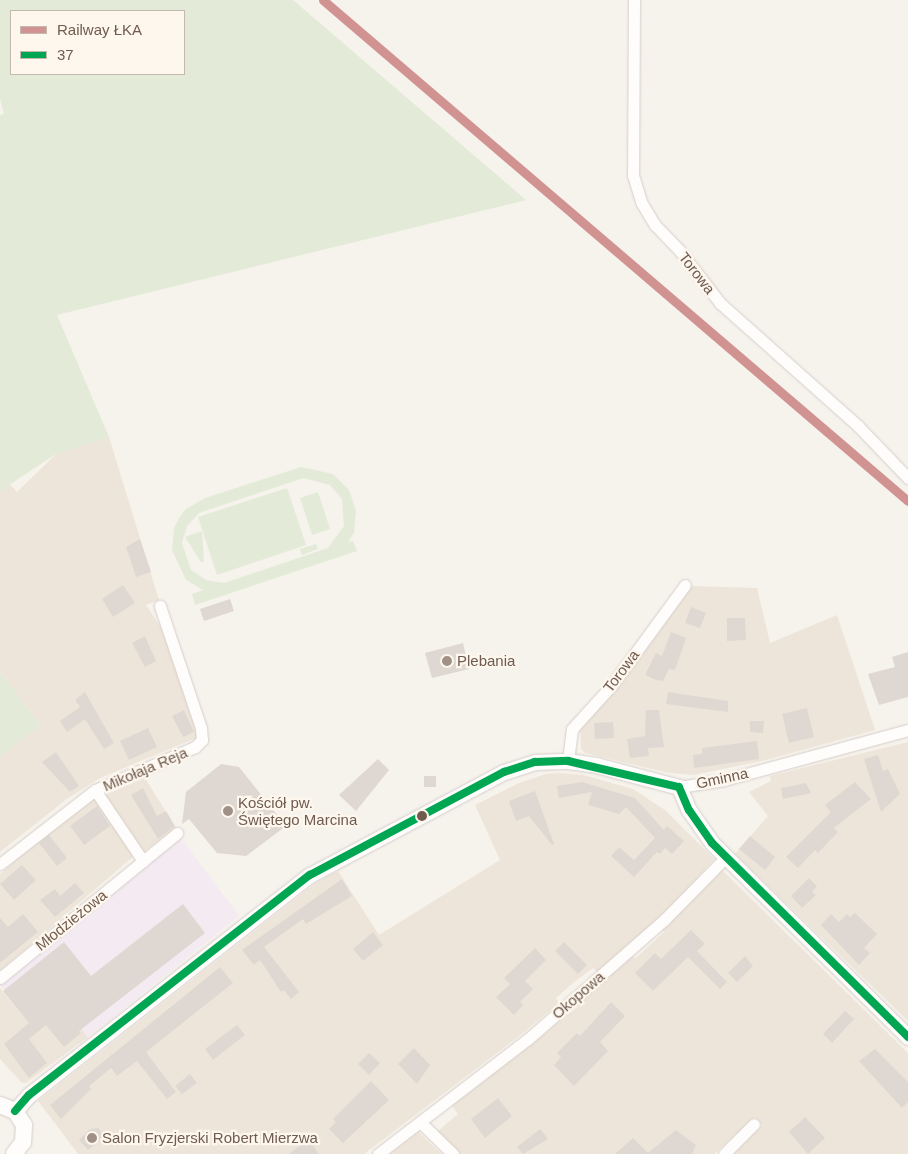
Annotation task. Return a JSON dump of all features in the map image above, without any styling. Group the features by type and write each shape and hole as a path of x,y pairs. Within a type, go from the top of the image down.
{"main road":[{"path":"7,1108 20,1116 25,1133 17,1153"}],"street":[{"name":"Torowa","path":"634,0 633,175 640,202 655,225 680,251 720,303 858,426 908,478"},
{"name":"Torowa","path":"568,761 572,729 611,686 685,585"},
{"name":"Mikołaja Reja","path":"0,864 95,790 195,747 202,740 202,728 160,606"},
{"name":"Gminna","path":"7,1108 29,1095 310,875 504,772 535,762 568,761 678,787 724,780 908,730"},
{"path":"678,787 700,828 726,857 908,1037"},
{"path":"95,790 143,861"},
{"name":"Młodzieżowa","path":"0,978 177,834"},
{"name":"Okopowa","path":"378,1154 535,1033 664,920 726,857"},
{"path":"420,1122 453,1154"},
{"path":"724,1154 754,1124"}],"shaded area":[{"path":"109,437 159,600 146,605 162,629 197,730 196,738 100,778 67,799 0,852 0,757 40,725 0,671 0,491 9,483 17,492 56,454"},
{"path":"692,586 757,588 770,643 837,615 875,730 762,761 694,775 669,773 585,753 581,749 580,729 621,683"},
{"path":"908,742 908,1021 735,854 768,816 749,792 771,781 770,776"},
{"path":"546,774 583,775 633,789 665,810 714,859 667,913 597,972 593,968 573,983 556,998 559,1003 523,1033 364,1154 78,1154 38,1101 317,882 338,871 379,935 500,860 475,805 519,783"},
{"path":"145,778 176,828 142,853 105,795"},
{"path":"95,798 135,855 0,971 0,874 63,819"},
{"path":"180,837 239,916 88,1037 58,1000 29,1023 0,984"},
{"path":"721,869 908,1053 908,1154 731,1154 762,1125 755,1117 714,1154 460,1154 437,1132 458,1114 452,1106 578,1007 574,1002 629,956 636,958 664,932 661,929"},
{"path":"0,988 29,1023 58,999 88,1037 26,1083 22,1083 0,1059"},
{"path":"418,1132 442,1154 390,1154"}],"green space":[{"path":"0,0 293,0 526,200 57,315 109,437 56,454 0,491 0,115 4,114 0,99"},
{"path":"301,467 333,474 349,490 356,511 354,533 348,542 353,541 357,551 195,605 192,594 203,590 186,580 172,550 174,528 186,509 205,498","holes":["303,478 330,485 342,499 344,526 328,548 224,583 206,580 191,570 182,543 187,526 199,513"]},
{"path":"287,488 306,545 217,575 198,517"},
{"path":"318,492 330,529 312,535 300,498"},
{"path":"202,531 204,562 201,562 185,537"},
{"path":"316,544 318,549 302,555 300,549"},
{"path":"0,671 40,725 0,757"}],"building":[{"path":"140,539 151,572 136,577 126,547"},
{"path":"123,585 135,603 113,617 102,599"},
{"path":"230,599 234,611 204,621 200,609"},
{"path":"691,607 706,613 700,628 685,623"},
{"path":"727,618 745,618 746,640 727,641"},
{"path":"671,632 686,638 675,670 669,669 663,681 656,680 645,675 656,653 662,656"},
{"path":"145,636 156,661 145,667 132,643"},
{"name":"Plebania","path":"463,643 469,669 432,678 425,653"},
{"path":"908,652 908,697 879,705 868,674 895,667 892,657"},
{"path":"85,692 114,743 104,749 85,719 67,732 60,721 80,707 75,700"},
{"path":"668,692 728,701 728,712 666,704"},
{"path":"807,708 814,737 789,743 782,714"},
{"path":"184,710 194,732 183,737 172,716"},
{"path":"646,710 659,710 664,747 648,748 649,756 630,758 627,739 645,736"},
{"path":"750,721 764,721 763,733 750,732"},
{"path":"613,722 614,738 595,739 594,723"},
{"path":"148,728 157,747 129,760 120,741"},
{"path":"757,741 759,759 694,768 693,755 702,754 702,748"},
{"path":"56,752 79,786 70,792 42,762"},
{"path":"878,755 883,771 888,769 900,794 881,812 864,759"},
{"path":"378,759 389,770 356,811 339,795"},
{"name":"Kościół pw. Świętego Marcina","path":"221,764 239,767 286,826 246,856 217,853 189,819 182,824 186,792"},
{"path":"424,776 436,776 436,787 424,787"},
{"path":"582,782 635,798 664,830 667,826 684,841 672,854 665,848 660,854 657,852 634,877 611,856 619,847 634,860 655,838 626,807 619,814 588,805 592,792 559,798 557,786"},
{"path":"855,782 871,799 834,828 838,832 818,853 815,850 798,868 786,857 831,812 825,805"},
{"path":"806,783 811,793 783,799 781,788"},
{"path":"143,788 157,816 166,811 175,826 158,839 131,795"},
{"path":"535,791 554,844 552,845 529,816 516,821 509,801"},
{"path":"97,806 110,826 84,845 70,826"},
{"path":"49,835 67,858 57,866 39,843"},
{"path":"750,836 775,857 765,870 739,849"},
{"path":"22,865 36,880 14,900 0,884"},
{"path":"809,878 817,886 812,892 816,895 802,908 791,896"},
{"path":"342,879 352,896 306,924 303,919 264,947 299,992 291,999 284,990 281,992 260,960 254,965 242,950"},
{"path":"75,883 84,893 55,917 40,900 55,889 60,896"},
{"path":"183,904 205,933 79,1031 81,1033 64,1047 46,1025 29,1039 47,1063 29,1078 4,1044 29,1023 3,991 64,942 91,976"},
{"path":"855,913 877,934 864,948 870,953 859,965 821,925 831,914 839,922 847,914 850,917"},
{"path":"23,914 38,932 0,963 0,918 8,927"},
{"path":"691,930 705,944 697,951 727,982 720,989 688,957 653,991 635,973 655,953 661,959"},
{"path":"373,932 383,945 363,961 353,949"},
{"path":"564,942 587,965 578,974 555,951"},
{"path":"535,948 546,960 525,981 533,989 520,1002 523,1005 514,1015 496,997 510,984 504,978"},
{"path":"745,956 753,966 737,982 728,973"},
{"path":"220,967 233,983 146,1052 176,1092 167,1099 137,1061 117,1076 111,1068 89,1086 91,1089 61,1119 50,1105"},
{"path":"611,1002 625,1016 600,1042 608,1051 574,1086 554,1065 561,1057 557,1053 577,1033 580,1036"},
{"path":"845,1011 854,1019 832,1043 823,1034"},
{"path":"237,1025 245,1035 213,1060 205,1049"},
{"path":"414,1048 430,1065 417,1084 398,1064"},
{"path":"875,1049 908,1082 908,1102 902,1108 859,1061"},
{"path":"369,1053 380,1063 369,1075 358,1064"},
{"path":"190,1074 197,1083 182,1094 175,1086"},
{"path":"371,1081 389,1100 343,1143 329,1129 336,1122 333,1119"},
{"path":"498,1098 512,1116 485,1138 471,1119"},
{"path":"805,1117 825,1138 808,1154 789,1132"},
{"name":"Salon Fryzjerski Robert Mierzwa","path":"98,1128 105,1137 88,1150 79,1140 90,1129"},
{"path":"540,1129 548,1139 523,1154 517,1147"},
{"path":"676,1130 696,1145 692,1154 615,1154 633,1138 648,1153"},
{"path":"308,1139 319,1154 289,1154"}],"rail line":[{"name":"ŁKA","path":"323,0 908,501"}],"transit line":[{"name":"37","path":"15,1111 29,1095 310,875 504,772 535,762 568,761 679,787"},
{"name":"37","path":"679,787 689,810 712,843 908,1037"}],"place":[{"name":"Plebania","path":"447,661"},
{"name":"Kościół pw. Świętego Marcina","path":"228,811"},
{"name":"Salon Fryzjerski Robert Mierzwa","path":"92,1138"}]}
